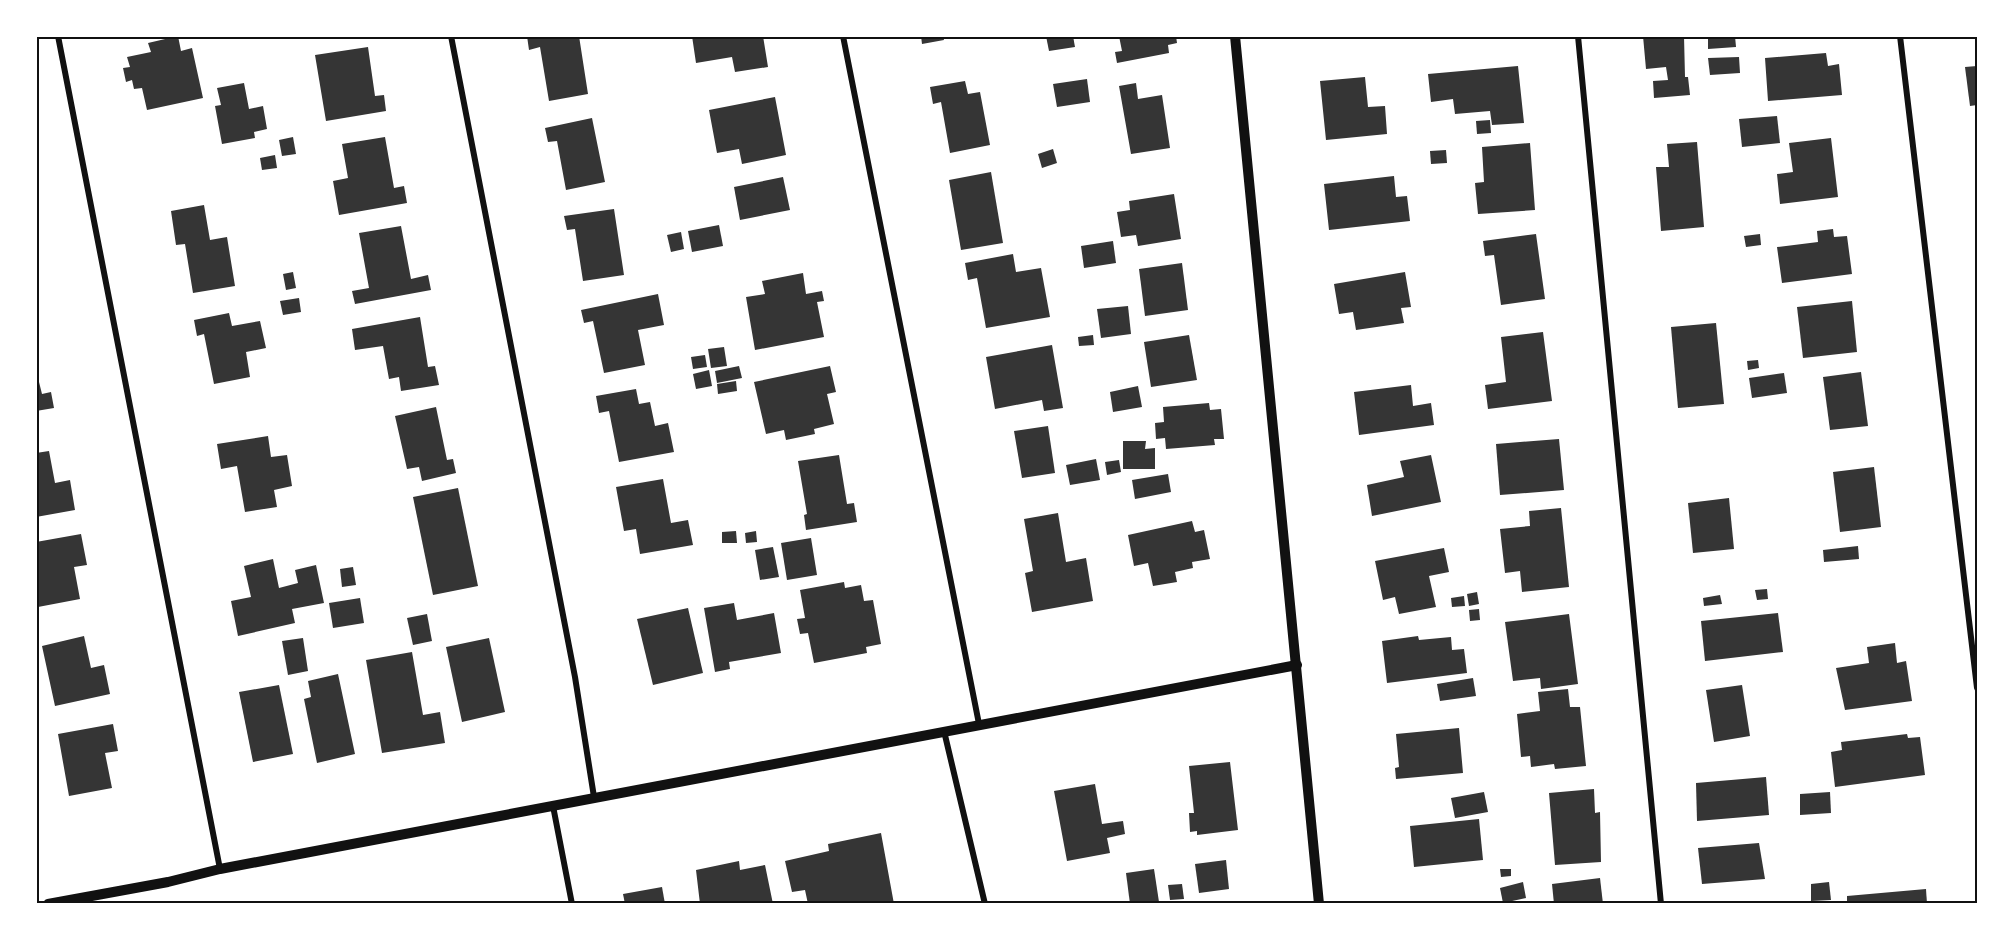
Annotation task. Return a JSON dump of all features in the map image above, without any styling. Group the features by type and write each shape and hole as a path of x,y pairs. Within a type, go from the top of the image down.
{"street":[{"path":"58,36 219,869"},
{"path":"451,36 575,677 594,798"},
{"path":"843,36 979,724"},
{"path":"1235,36 1319,904"},
{"path":"1578,36 1661,904"},
{"path":"1900,36 1977,688"},
{"path":"48,904 93,900 219,869 1297,665"},
{"path":"944,730 985,904"},
{"path":"553,806 572,904"}],"building":[{"path":"178,36 181,51 192,48 203,98 147,110 142,88 134,89 132,80 126,82 123,68 130,67 127,57 151,52 148,43"},
{"path":"527,36 579,36 588,94 549,101 540,47 529,50"},
{"path":"692,36 763,36 768,67 735,72 732,57 696,63"},
{"path":"921,36 943,36 944,40 922,44"},
{"path":"1046,36 1073,36 1075,47 1049,51"},
{"path":"1119,36 1176,36 1177,43 1168,45 1169,53 1117,63 1115,52 1122,51"},
{"path":"1643,36 1684,36 1685,77 1688,77 1690,95 1654,98 1653,81 1668,80 1666,67 1646,69"},
{"path":"1708,36 1735,36 1736,47 1708,49"},
{"path":"368,47 375,96 384,95 386,111 326,121 315,55"},
{"path":"1826,53 1828,66 1839,64 1842,95 1768,101 1765,58"},
{"path":"1739,57 1740,73 1710,75 1708,58"},
{"path":"1518,66 1524,123 1492,125 1490,111 1455,114 1453,99 1431,102 1428,74"},
{"path":"1977,66 1977,105 1970,106 1965,67"},
{"path":"1365,77 1368,107 1385,106 1387,134 1326,140 1320,81"},
{"path":"1087,79 1090,102 1057,107 1053,84"},
{"path":"965,81 968,94 980,92 990,145 950,153 941,102 933,104 930,87"},
{"path":"244,83 249,109 263,106 267,129 254,132 255,138 222,144 215,106 221,105 217,88"},
{"path":"1136,83 1138,99 1162,95 1170,148 1131,154 1119,86"},
{"path":"775,97 786,155 742,164 739,149 717,153 709,110"},
{"path":"1777,116 1780,143 1742,147 1739,119"},
{"path":"592,118 605,182 566,190 557,141 548,142 545,128"},
{"path":"1490,120 1491,133 1477,134 1476,121"},
{"path":"293,137 296,154 282,156 279,140"},
{"path":"385,137 394,188 404,186 407,203 339,215 333,181 348,178 342,144"},
{"path":"1831,138 1838,197 1780,204 1777,174 1793,172 1789,143"},
{"path":"1697,142 1704,227 1661,231 1656,167 1669,167 1667,144"},
{"path":"1530,143 1535,210 1478,214 1475,183 1484,182 1482,147"},
{"path":"1053,149 1057,163 1042,168 1038,154"},
{"path":"1446,150 1447,163 1431,164 1430,151"},
{"path":"275,155 277,168 262,170 260,158"},
{"path":"991,172 1003,243 961,250 949,180"},
{"path":"1394,176 1396,197 1407,196 1410,221 1329,230 1324,184"},
{"path":"783,177 790,210 740,220 734,187"},
{"path":"1174,194 1181,239 1138,246 1136,235 1121,237 1117,212 1130,210 1129,201"},
{"path":"204,205 210,240 227,237 235,286 193,293 185,244 176,245 171,211"},
{"path":"614,209 624,275 583,281 575,229 567,230 564,216"},
{"path":"719,225 723,246 692,252 688,231"},
{"path":"401,226 411,279 428,275 431,290 355,304 352,291 369,288 359,233"},
{"path":"1833,229 1834,237 1847,236 1852,274 1782,283 1777,247 1818,242 1817,231"},
{"path":"681,232 684,249 671,252 667,235"},
{"path":"1536,234 1545,299 1501,305 1494,255 1485,256 1483,241"},
{"path":"1760,234 1761,245 1746,247 1744,236"},
{"path":"1113,241 1116,263 1084,268 1081,246"},
{"path":"1013,254 1016,272 1041,268 1050,317 986,328 977,278 968,280 965,263"},
{"path":"1182,263 1188,310 1145,316 1139,269"},
{"path":"293,272 296,288 286,290 283,274"},
{"path":"1405,272 1411,307 1401,308 1404,323 1356,330 1353,312 1339,314 1334,284"},
{"path":"803,273 806,294 822,291 824,301 817,302 824,337 755,350 746,297 765,294 762,281"},
{"path":"658,294 664,325 638,330 645,365 604,373 593,321 584,323 581,310"},
{"path":"299,298 301,312 283,315 280,301"},
{"path":"1852,301 1857,352 1803,358 1797,307"},
{"path":"1128,306 1131,334 1101,338 1097,309"},
{"path":"229,313 232,326 260,321 266,348 246,352 250,377 214,384 204,334 197,336 194,320"},
{"path":"420,317 428,367 435,366 439,385 401,391 399,377 389,379 383,346 355,350 352,329"},
{"path":"1716,323 1724,404 1678,408 1671,327"},
{"path":"1543,332 1552,401 1488,409 1485,385 1506,382 1501,337"},
{"path":"1093,335 1094,345 1079,346 1078,337"},
{"path":"1189,335 1197,380 1151,387 1144,342"},
{"path":"1052,345 1063,408 1044,411 1042,400 995,409 986,357"},
{"path":"724,347 727,366 711,368 708,349"},
{"path":"705,355 707,367 693,369 691,357"},
{"path":"1758,360 1759,368 1748,370 1747,361"},
{"path":"739,366 742,378 717,383 715,371"},
{"path":"830,366 836,392 827,394 834,424 814,429 815,434 786,440 784,430 766,434 754,382"},
{"path":"36,370 42,394 51,392 54,408 36,411"},
{"path":"709,370 712,386 696,389 693,374"},
{"path":"1861,372 1868,426 1830,430 1823,377"},
{"path":"1784,373 1787,393 1752,398 1749,378"},
{"path":"736,381 737,391 718,394 717,384"},
{"path":"1411,385 1413,406 1431,403 1434,425 1359,435 1354,392"},
{"path":"1138,386 1142,407 1113,412 1110,392"},
{"path":"636,389 639,404 650,402 655,426 668,423 674,452 619,462 609,411 599,413 596,396"},
{"path":"1209,403 1210,410 1221,409 1224,439 1214,439 1215,445 1166,449 1165,438 1156,439 1155,423 1164,422 1163,407"},
{"path":"436,407 447,460 453,459 456,473 422,481 419,467 407,469 395,416"},
{"path":"1048,426 1055,473 1022,478 1014,431"},
{"path":"268,436 271,457 287,455 292,486 274,490 277,507 245,512 237,466 221,469 217,444"},
{"path":"1559,439 1564,490 1500,495 1496,444"},
{"path":"1123,441 1146,441 1145,449 1155,448 1155,469 1123,469"},
{"path":"49,451 55,483 70,480 75,510 36,517 36,453"},
{"path":"839,455 847,504 854,503 857,522 806,530 804,515 807,514 798,461"},
{"path":"1431,455 1441,502 1372,516 1367,485 1404,477 1400,461"},
{"path":"1096,459 1100,480 1070,485 1066,465"},
{"path":"1119,460 1121,472 1107,475 1105,462"},
{"path":"1874,467 1881,527 1840,532 1833,472"},
{"path":"1168,474 1171,492 1135,499 1132,480"},
{"path":"663,479 671,523 688,520 693,545 640,554 636,529 624,531 616,487"},
{"path":"458,488 478,586 433,595 413,497"},
{"path":"1729,498 1734,549 1693,553 1688,503"},
{"path":"1561,508 1569,587 1522,592 1520,571 1505,573 1500,529 1530,526 1529,511"},
{"path":"1058,513 1066,562 1086,558 1093,601 1032,612 1025,573 1033,571 1024,519"},
{"path":"1192,521 1195,532 1204,530 1210,559 1192,562 1193,568 1175,572 1177,582 1153,586 1148,563 1134,566 1128,535"},
{"path":"736,531 737,543 722,543 722,532"},
{"path":"756,531 757,542 746,543 745,533"},
{"path":"81,534 87,565 74,567 80,599 38,607 36,542"},
{"path":"811,538 817,575 787,580 781,543"},
{"path":"1858,546 1859,559 1824,562 1823,550"},
{"path":"773,547 779,577 760,580 755,550"},
{"path":"1444,548 1449,572 1429,576 1436,607 1399,614 1395,597 1383,600 1375,561"},
{"path":"273,559 279,588 298,583 295,570 316,565 324,603 292,609 295,623 238,636 231,601 251,597 244,566"},
{"path":"353,567 356,585 342,587 340,569"},
{"path":"844,582 845,588 861,585 864,601 873,600 881,644 866,647 867,653 814,663 808,633 800,634 797,619 805,618 800,590"},
{"path":"1767,589 1768,599 1757,600 1755,590"},
{"path":"1477,592 1479,604 1469,606 1467,594"},
{"path":"1720,595 1722,604 1704,606 1703,598"},
{"path":"1464,596 1465,606 1452,607 1451,598"},
{"path":"360,598 364,623 333,628 329,603"},
{"path":"734,603 737,620 774,613 781,653 729,662 730,669 715,672 704,608"},
{"path":"688,608 703,673 653,685 637,619"},
{"path":"1479,609 1480,620 1470,621 1469,610"},
{"path":"1778,613 1783,652 1705,661 1701,621"},
{"path":"427,614 432,641 413,645 407,618"},
{"path":"1569,614 1578,684 1541,689 1540,678 1513,681 1505,622"},
{"path":"84,636 91,668 104,665 110,694 55,706 42,646"},
{"path":"1418,636 1419,640 1451,637 1452,650 1464,649 1467,673 1387,683 1382,641"},
{"path":"303,638 308,671 288,675 282,641"},
{"path":"489,638 505,712 462,722 446,647"},
{"path":"1895,643 1897,663 1906,661 1912,701 1845,710 1836,668 1869,663 1867,647"},
{"path":"412,652 423,715 440,712 445,743 382,753 366,660"},
{"path":"338,674 355,754 317,763 304,699 311,697 308,681"},
{"path":"1473,678 1476,696 1440,701 1437,684"},
{"path":"279,685 293,754 253,762 239,692"},
{"path":"1742,685 1750,736 1714,742 1706,690"},
{"path":"1568,689 1570,707 1580,707 1586,766 1555,769 1554,764 1531,767 1530,756 1521,757 1517,714 1540,711 1538,692"},
{"path":"113,724 118,751 105,753 112,788 69,796 58,734"},
{"path":"1459,728 1463,773 1396,779 1395,768 1399,767 1396,734"},
{"path":"1907,734 1908,738 1920,737 1925,775 1835,787 1831,752 1842,750 1841,742"},
{"path":"1230,762 1238,830 1197,835 1197,831 1190,832 1189,813 1194,813 1189,766"},
{"path":"1766,777 1769,815 1697,821 1696,783"},
{"path":"1095,784 1102,824 1123,821 1125,834 1107,838 1110,853 1067,861 1054,791"},
{"path":"1594,789 1595,813 1600,812 1601,862 1555,865 1549,793"},
{"path":"1484,792 1488,812 1455,818 1451,798"},
{"path":"1830,792 1831,813 1800,815 1800,794"},
{"path":"1479,819 1483,860 1414,867 1410,826"},
{"path":"881,833 894,904 808,904 805,890 792,892 785,861 829,851 828,844"},
{"path":"1759,843 1765,879 1702,884 1698,848"},
{"path":"1226,860 1229,889 1199,893 1195,864"},
{"path":"739,861 740,870 765,865 773,904 700,904 696,870"},
{"path":"1154,869 1159,902 1130,904 1126,873"},
{"path":"1500,869 1511,869 1511,876 1501,877"},
{"path":"1600,878 1603,904 1554,904 1552,884"},
{"path":"1523,882 1526,898 1503,903 1500,888"},
{"path":"1829,882 1831,900 1811,901 1811,884"},
{"path":"1182,884 1184,899 1170,900 1168,885"},
{"path":"662,887 665,904 625,904 623,894"},
{"path":"1926,889 1927,904 1847,904 1847,896"}]}
